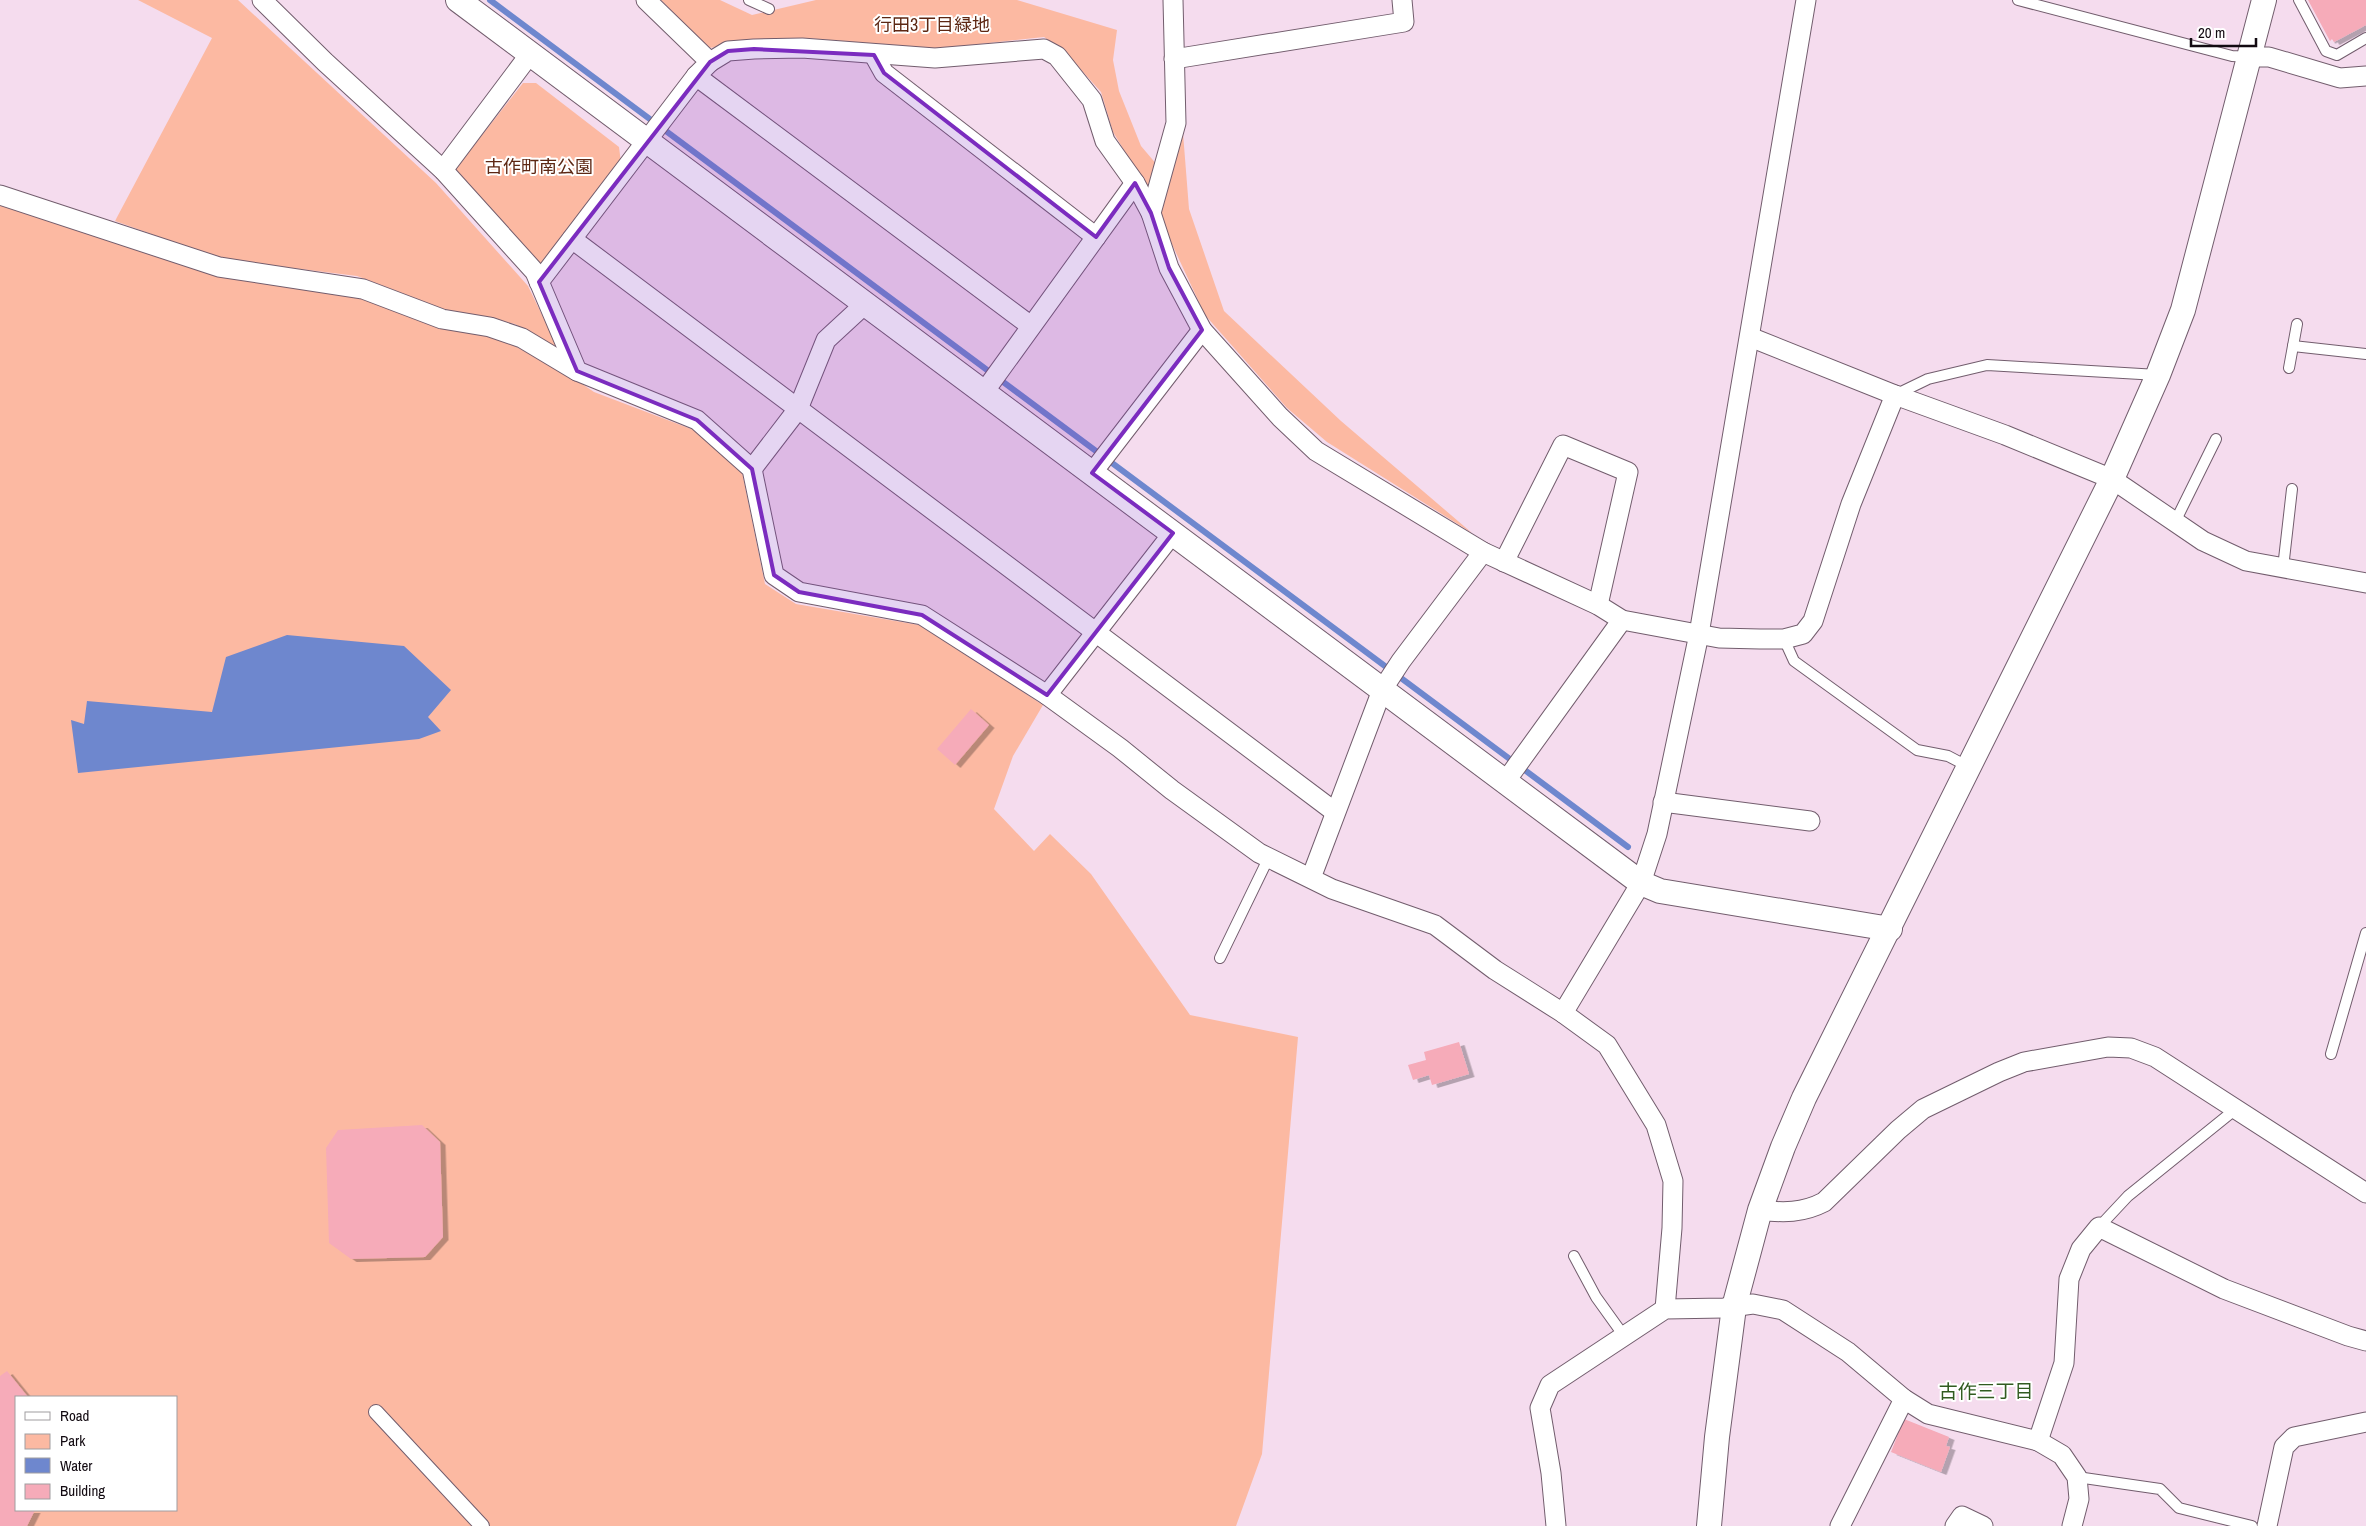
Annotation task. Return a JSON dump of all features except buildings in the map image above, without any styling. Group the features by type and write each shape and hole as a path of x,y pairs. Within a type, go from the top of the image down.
{"street":[{"path":"262,0 325,62 443,170 535,272 577,372"},
{"path":"458,0 1641,883 1660,891 1890,929"},
{"path":"646,0 710,62"},
{"path":"1151,213 1176,123 1173,0"},
{"path":"1174,59 1404,22 1402,0"},
{"path":"1563,1012 1641,883 1657,834 1699,634 1806,0"},
{"path":"1709,1526 1718,1428 1734,1307 1760,1210 1783,1147 1804,1098 1890,929 2112,479 2158,375 2183,310 2251,56 2264,0"},
{"path":"539,282 696,76 710,62 728,51 802,48 874,55 934,58 1044,49 1058,56 1092,100 1105,142 1135,183 1151,213 1169,268 1202,330 1280,417 1316,451 1483,552 1598,605 1622,620 1719,638 1784,639 1803,634 1813,621 1851,504 1895,395"},
{"path":"443,170 530,54"},
{"path":"874,55 884,73 1096,236"},
{"path":"2251,56 2269,57 2340,78 2366,76"},
{"path":"696,76 1031,326"},
{"path":"984,392 1135,183"},
{"path":"0,195 219,267 363,289 442,319 490,327 522,338 577,372 697,420 752,469 774,575 799,592 922,615 1047,695 1259,853 1332,889 1435,925 1495,970 1563,1012 1607,1045 1656,1126 1673,1181 1672,1228 1665,1309"},
{"path":"572,239 1335,812"},
{"path":"752,469 798,409 826,340 865,304"},
{"path":"1092,473 1202,330"},
{"path":"1750,337 1895,395 2005,435 2112,479 2203,542 2246,561 2366,583"},
{"path":"1504,562 1562,444 1628,472 1598,605"},
{"path":"1047,695 1173,534"},
{"path":"1311,878 1382,690 1400,661 1483,552"},
{"path":"1506,782 1622,620"},
{"path":"1663,802 1810,821"},
{"path":"1760,1210 1795,1212 1813,1208 1824,1202 1898,1130 1923,1109 1999,1072 2024,1062 2108,1047 2131,1048 2155,1057 2237,1108 2366,1193"},
{"path":"2038,1442 2064,1363 2069,1279 2081,1249 2099,1227 2224,1289 2366,1341"},
{"path":"1556,1526 1551,1473 1540,1408 1550,1385 1665,1309 1734,1307 1753,1304 1783,1310 1848,1352 1904,1399 1928,1414 2038,1442 2062,1455 2077,1477 2079,1499 2072,1526"},
{"path":"1840,1526 1904,1399"},
{"path":"376,1412 482,1526"},
{"path":"2267,1526 2284,1447 2294,1437 2366,1422"},
{"path":"1956,1526 1962,1516 1983,1526"}],"lane":[{"path":"749,0 770,9"},
{"path":"2018,0 2232,56 2251,56"},
{"path":"2299,0 2326,51 2337,55 2366,38"},
{"path":"2290,368 2297,324"},
{"path":"2293,346 2366,354"},
{"path":"1895,395 1928,379 1987,365 2158,375"},
{"path":"2175,522 2216,439"},
{"path":"2283,568 2292,489"},
{"path":"1784,639 1794,661 1917,750 1948,756 1970,767"},
{"path":"1220,958 1269,857"},
{"path":"2331,1054 2366,934"},
{"path":"2099,1227 2128,1196 2237,1108"},
{"path":"1574,1256 1596,1297 1624,1336"},
{"path":"2077,1477 2160,1489 2179,1508 2252,1526"}],"highlighted area":[{"path":"754,49 874,55 884,73 1096,237 1135,183 1151,213 1169,268 1202,330 1092,473 1173,533 1047,695 922,615 799,592 774,575 752,469 697,420 577,371 539,282 710,62 728,51"}],"green space":[{"path":"138,0 238,0 436,183 528,286 560,352 515,324 443,309 357,276 221,259 115,221 212,38"},
{"name":"行田3丁目緑地","path":"661,0 720,0 752,15 816,0 1017,0 1117,30 1113,60 1119,91 1141,146 1169,179 1183,133 1189,209 1224,311 1341,421 1472,533 1327,442 1287,408 1205,315 1142,180 1113,132 1101,92 1065,52 1044,37 935,49 806,38 708,48"},
{"name":"古作町南公園","path":"523,83 536,83 619,147 621,163 542,269 453,172"},
{"path":"0,204 363,298 490,333 566,373 594,392 699,432 742,472 765,584 796,604 919,625 1043,705 1013,756 994,809 1034,851 1050,834 1091,874 1190,1015 1298,1037 1262,1454 1236,1526 0,1526"}],"water":[{"path":"287,635 404,646 451,690 428,717 441,731 419,739 78,773 71,720 84,724 87,701 212,712 226,657"}],"waterway":[{"path":"490,0 1628,847"}],"district":[{"name":"古作三丁目","path":"1986,1391"}]}
